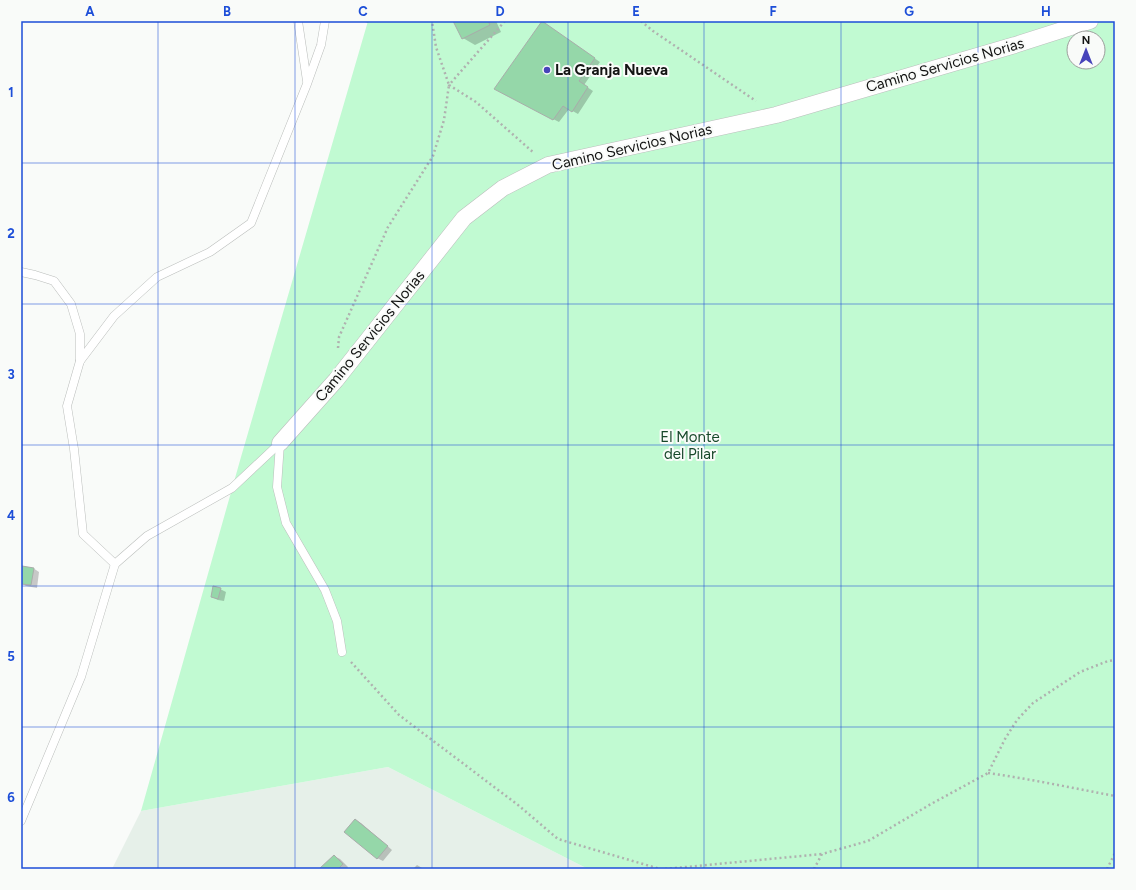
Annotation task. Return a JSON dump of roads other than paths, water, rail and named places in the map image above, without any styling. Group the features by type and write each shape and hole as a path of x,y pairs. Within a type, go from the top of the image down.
{"street":[{"name":"Camino Servicios Norias","path":"280,443 336,380 464,218 503,188 548,165 776,115 1015,45 1090,21"}],"lane":[{"path":"298,21 307,84"},
{"path":"80,362 114,316 157,277 210,252 251,222 307,84 321,45 325,21"},
{"path":"21,272 54,281 71,304 80,334 80,362 67,406 74,449 83,534 115,564"},
{"path":"21,822 81,677 115,564 147,536 232,488 280,443"},
{"path":"280,443 277,487 286,523 325,590 337,620 342,652"}],"place":[{"name":"La Granja Nueva","path":"547,70"}],"park label":[{"name":"El Monte del Pilar","path":"690,446"}]}
